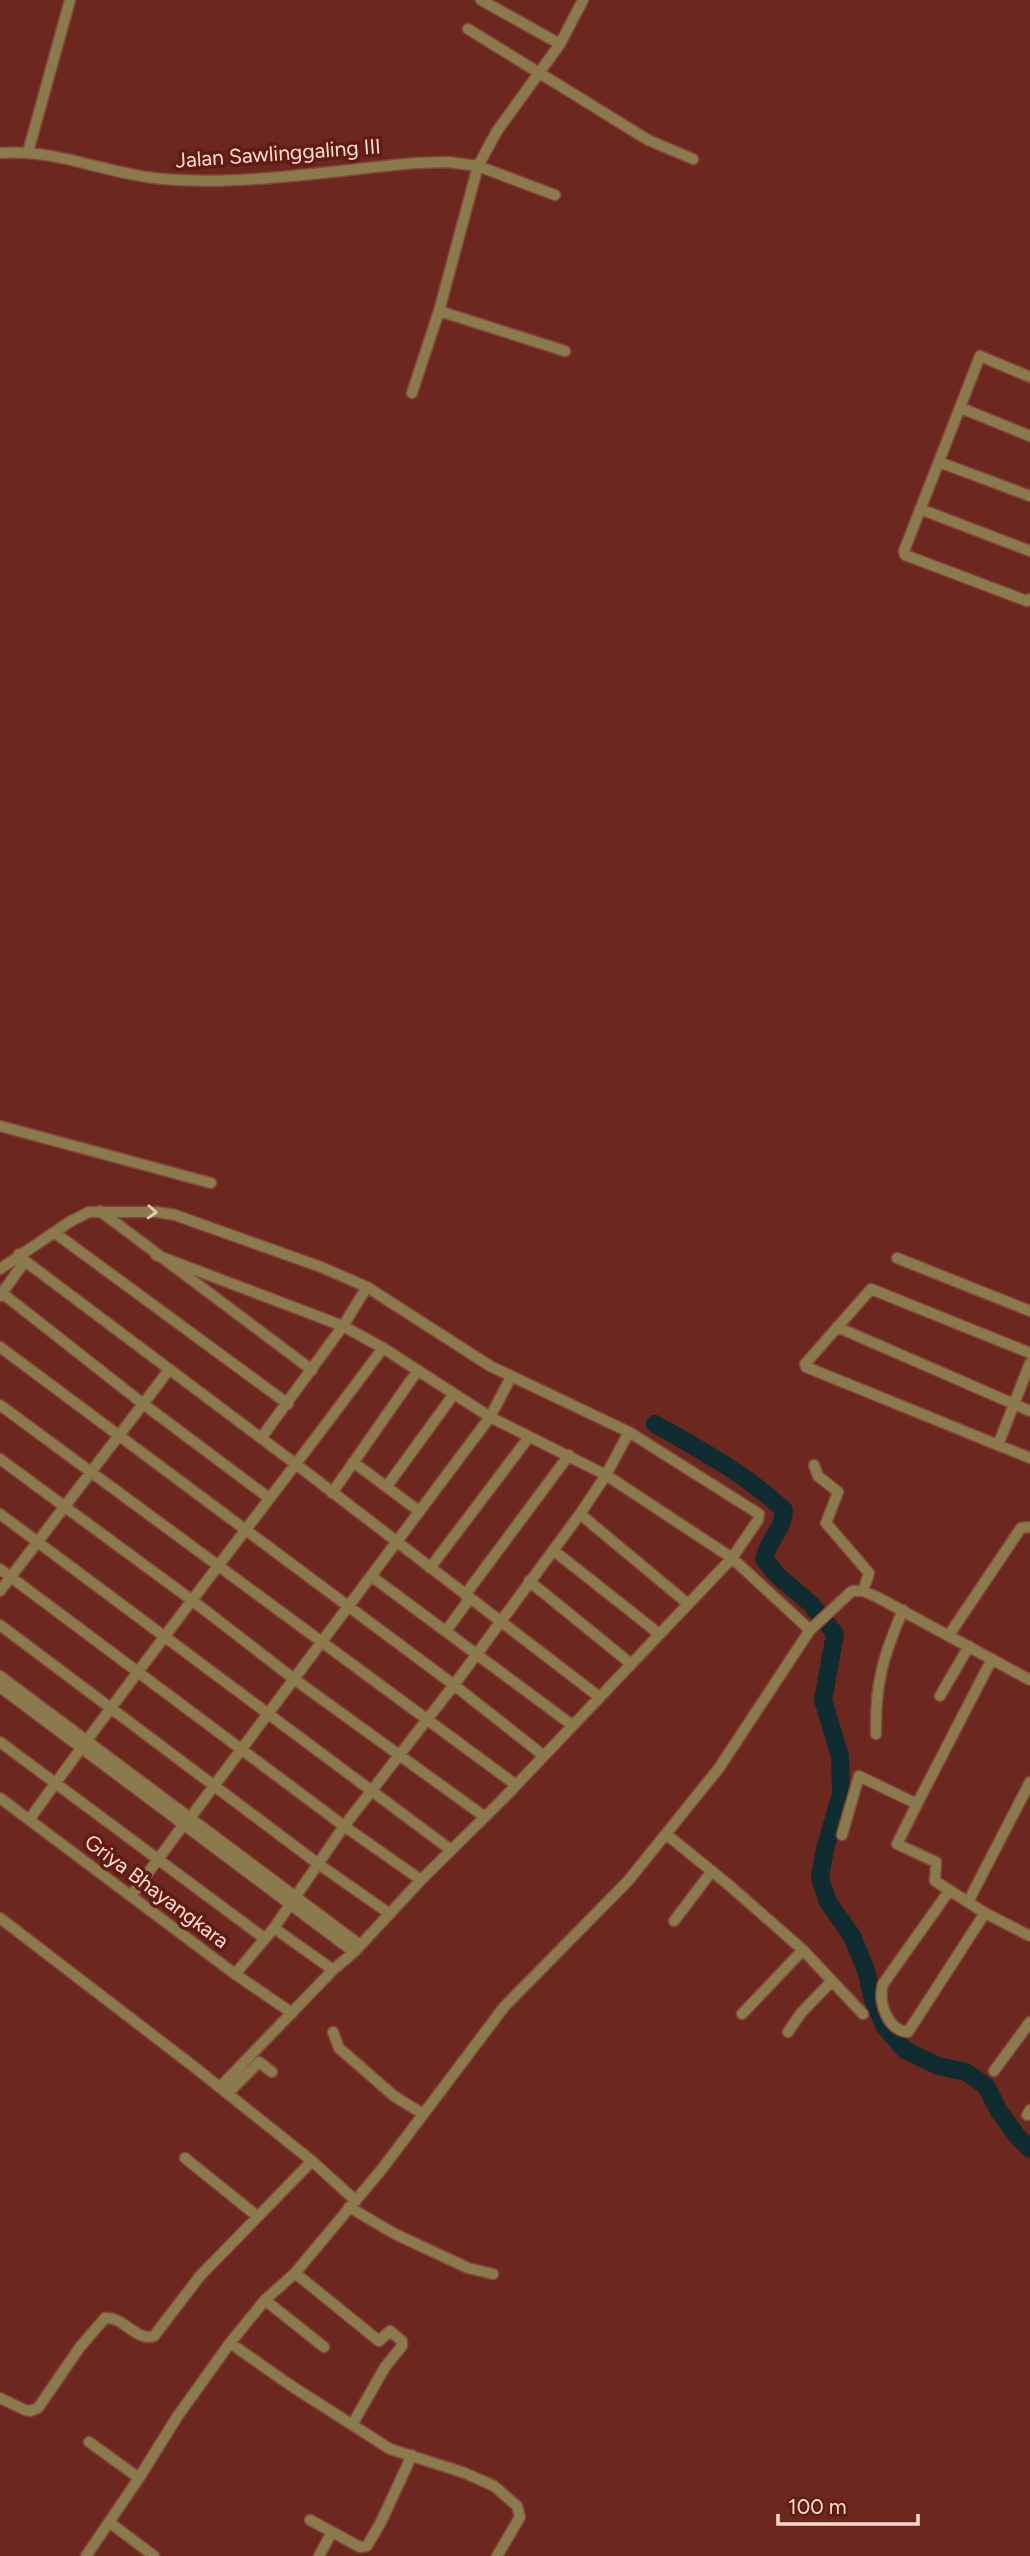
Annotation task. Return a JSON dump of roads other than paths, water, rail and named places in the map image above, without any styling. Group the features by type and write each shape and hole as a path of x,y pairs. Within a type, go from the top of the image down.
{"street":[{"path":"28,152 70,0"},
{"path":"481,0 559,44"},
{"path":"412,393 439,311 478,166 497,131 559,44 583,0"},
{"path":"468,29 648,140 692,159"},
{"name":"Jalan Sawlinggaling III","path":"0,153 28,152 162,179 203,181 448,162 478,166 555,195"},
{"path":"439,311 565,351"},
{"path":"1030,377 980,356 904,551 905,555 1027,601 1030,599"},
{"path":"961,408 1030,436"},
{"path":"939,462 1030,496"},
{"path":"920,509 1030,551"},
{"path":"0,1126 211,1183"},
{"path":"99,1211 312,1370"},
{"path":"0,1269 80,1216 99,1211 175,1215 321,1267 367,1287 510,1377 629,1432 759,1514 758,1520 732,1558 516,1785 357,1949 333,1970 224,2090"},
{"path":"55,1233 288,1404"},
{"path":"156,1255 343,1326 383,1348 490,1417 606,1475 732,1558 810,1630"},
{"path":"0,1261 21,1256"},
{"path":"21,1256 1,1294 269,1498"},
{"path":"21,1256 598,1696"},
{"path":"897,1258 1030,1311"},
{"path":"261,1438 343,1326 367,1287"},
{"path":"1030,1353 874,1289 868,1290 805,1362 806,1367 1030,1458"},
{"path":"837,1327 1030,1411"},
{"path":"0,1347 454,1685 544,1756"},
{"path":"29,1820 137,1671 297,1465 383,1348"},
{"path":"998,1445 1030,1363"},
{"path":"0,1591 169,1370"},
{"path":"332,1493 418,1370"},
{"path":"131,1896 490,1417 510,1377"},
{"path":"387,1486 454,1394"},
{"path":"0,1405 516,1785"},
{"path":"235,1974 274,1928 344,1826 454,1685 580,1514 606,1475 629,1432"},
{"path":"430,1568 529,1437"},
{"path":"446,1631 569,1455"},
{"path":"0,1460 485,1817"},
{"path":"353,1462 419,1511"},
{"path":"814,1465 818,1476 838,1492 826,1523 869,1573 863,1591"},
{"path":"0,1514 451,1850"},
{"path":"580,1514 687,1603"},
{"path":"949,1635 1021,1528 1030,1527"},
{"path":"553,1550 658,1633"},
{"path":"0,1569 344,1826 421,1880"},
{"path":"371,1576 572,1725"},
{"path":"529,1581 630,1663"},
{"path":"86,2556 177,2417 230,2343 265,2300 295,2273 352,2204 504,2007 628,1881 719,1768 810,1630 849,1593 863,1591 903,1610 1030,1680"},
{"path":"876,1734 876,1707 882,1661 903,1610"},
{"path":"0,1625 317,1863 390,1914"},
{"path":"940,1696 969,1646"},
{"path":"992,1659 897,1844 936,1862 935,1881 949,1891 1030,1936"},
{"path":"0,1676 112,1765 357,1949"},
{"path":"0,1686 84,1743"},
{"name":"Griya Bhayangkara","path":"0,1742 264,1938"},
{"path":"842,1835 859,1776 917,1804"},
{"path":"968,1902 1030,1782"},
{"name":"Griya Bhayangkara","path":"0,1798 235,1974 292,2013"},
{"path":"666,1834 803,1950 863,2014"},
{"path":"674,1921 712,1871"},
{"path":"949,1891 883,1984 881,2001 886,2015 902,2032 908,2032 985,1913"},
{"path":"0,1918 312,2161 352,2204 395,2234 468,2268 493,2274"},
{"path":"274,1928 333,1970"},
{"path":"742,2014 803,1950"},
{"path":"788,2032 832,1981"},
{"path":"994,2071 1030,2022"},
{"path":"333,2032 339,2048 394,2096 423,2113"},
{"path":"224,2090 259,2062 272,2071"},
{"path":"185,2158 257,2216"},
{"path":"0,2399 25,2410 38,2408 80,2347 105,2318 115,2318 143,2336 154,2336 200,2276 312,2161"},
{"path":"295,2273 379,2341 390,2331 402,2341 402,2346 385,2367 352,2425"},
{"path":"265,2300 324,2347"},
{"path":"230,2343 390,2449 465,2473 494,2486 518,2512 497,2556"},
{"path":"89,2442 139,2478"},
{"path":"310,2520 360,2547 367,2546 412,2455"},
{"path":"109,2522 154,2556"},
{"path":"319,2556 332,2532"}],"waterway":[{"path":"655,1424 738,1474 784,1510 781,1523 764,1559 777,1575 811,1604 835,1634 823,1700 840,1756 841,1794 825,1849 820,1878 828,1902 852,1936 885,2027 905,2050 938,2066 966,2072 986,2086 999,2111 1030,2149"}]}
